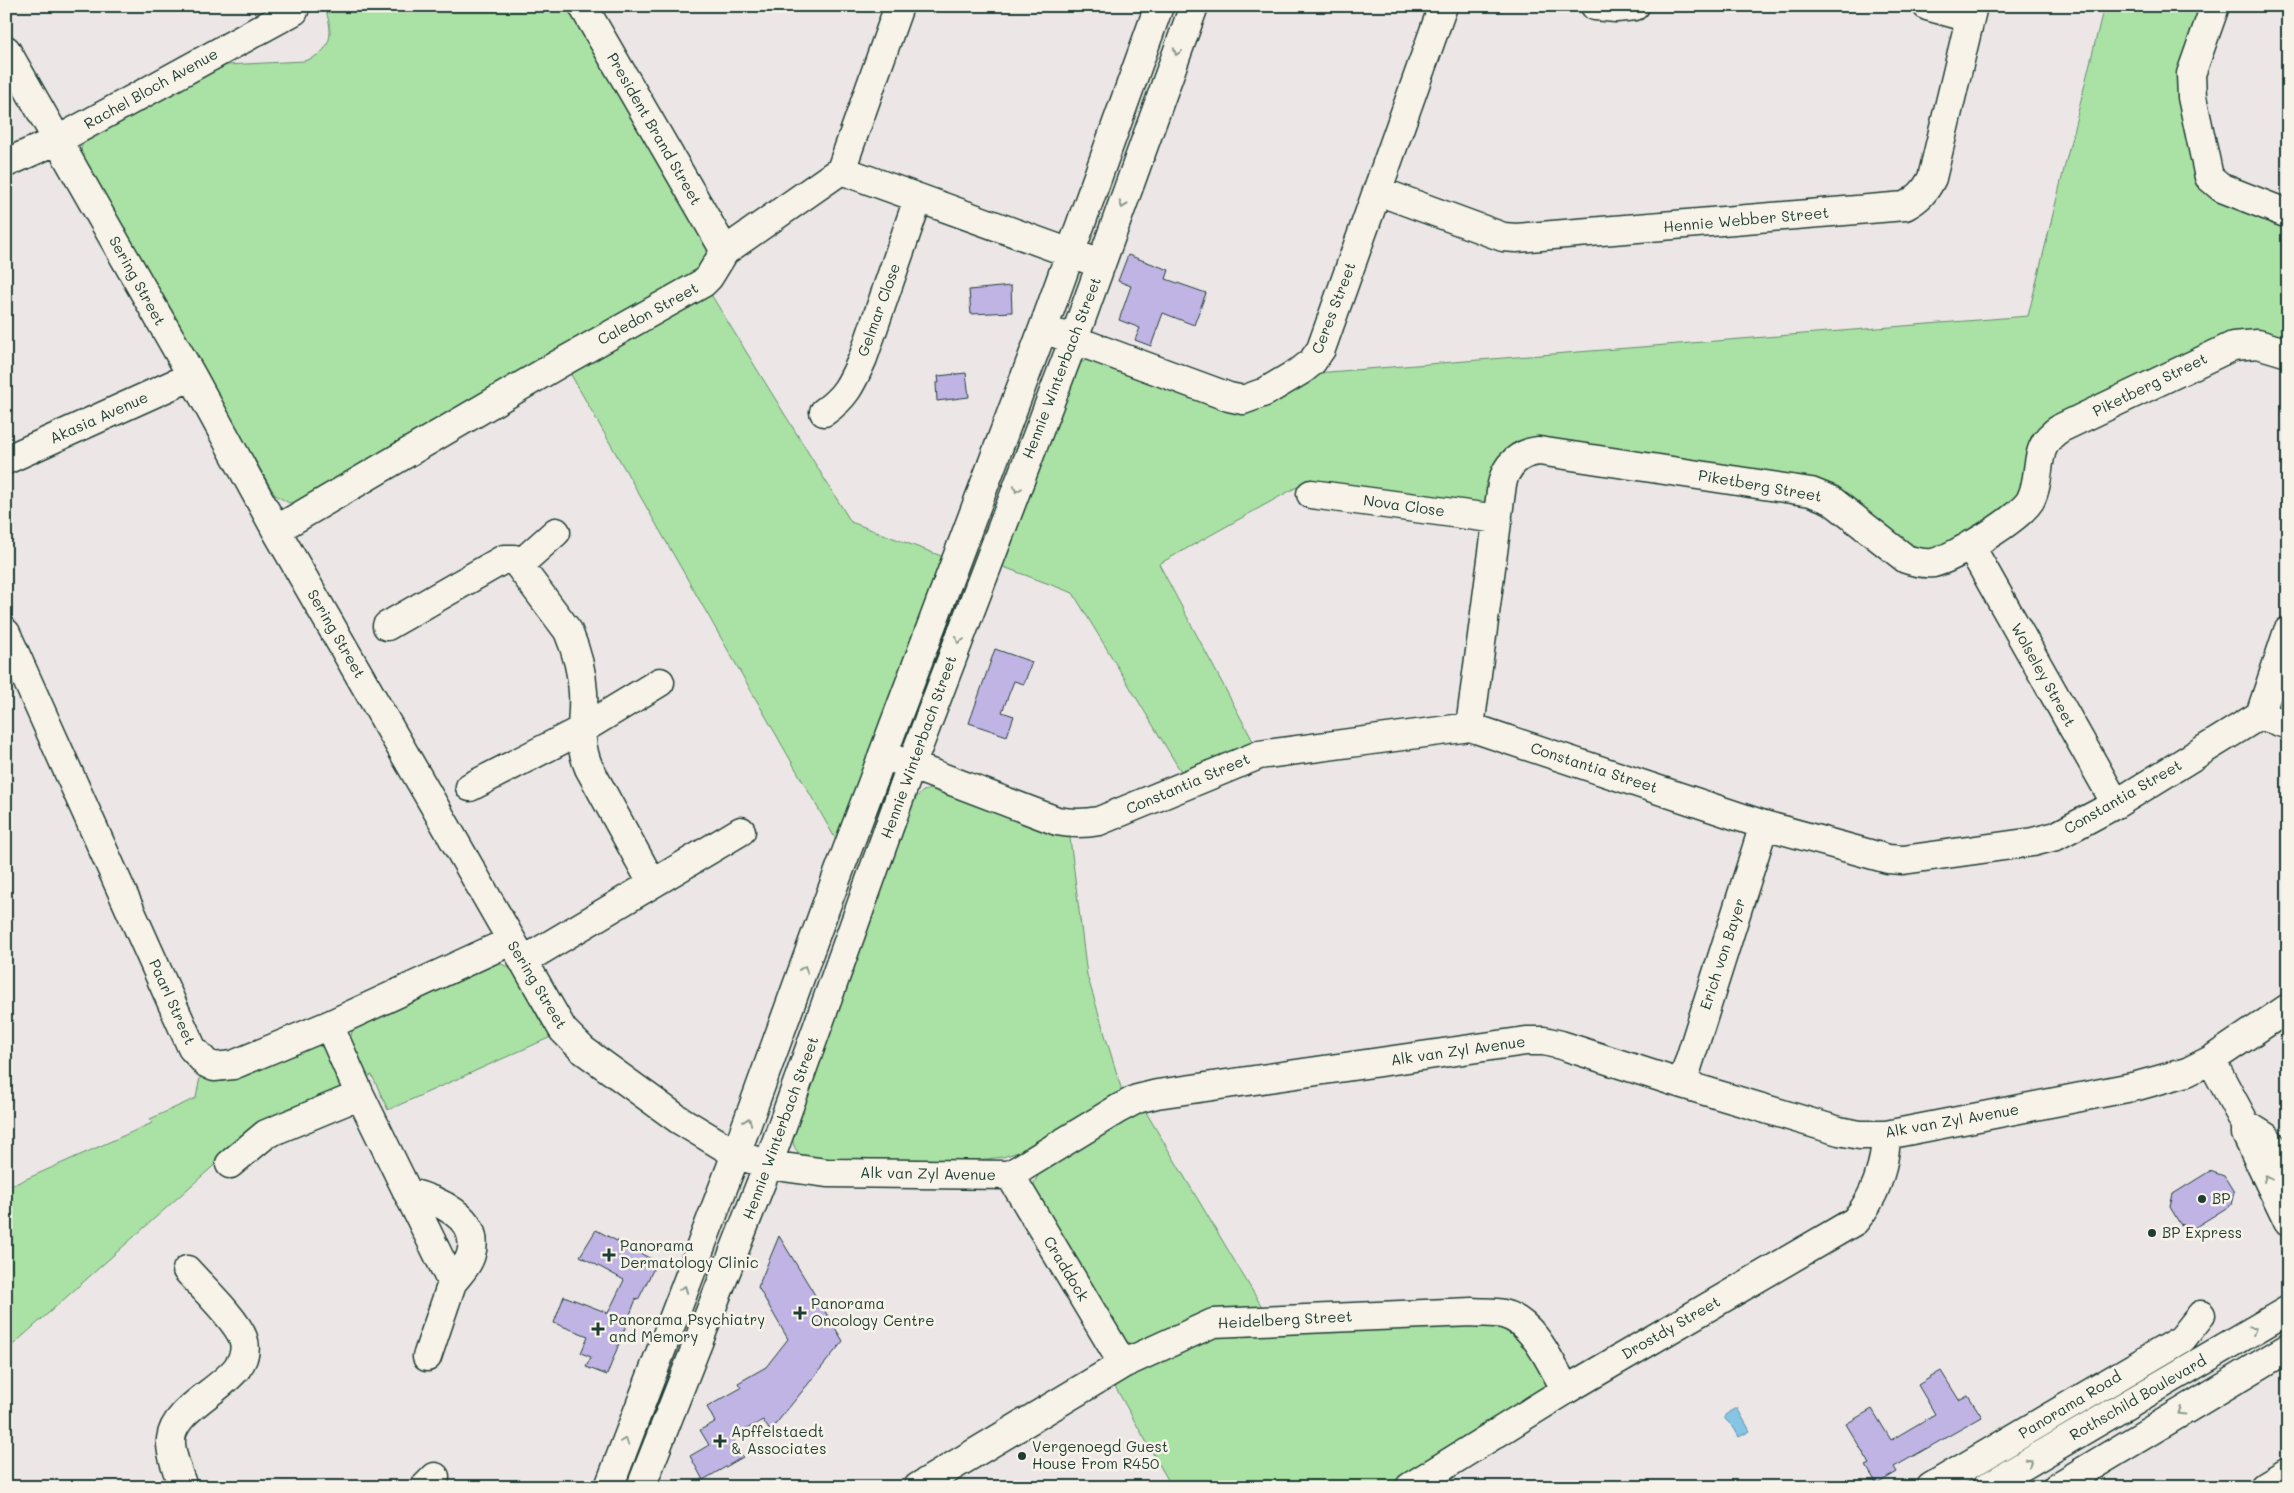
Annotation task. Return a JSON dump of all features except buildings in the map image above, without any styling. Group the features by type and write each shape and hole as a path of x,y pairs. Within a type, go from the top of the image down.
{"street":[{"name":"President Brand Street","path":"583,6 725,251"},
{"path":"899,6 841,170 1069,254 1102,264"},
{"name":"Hennie Winterbach Street","path":"609,1487 736,1154 1043,329 1159,6"},
{"name":"Hennie Winterbach Street","path":"641,1487 768,1165 911,766 1102,264 1194,6"},
{"name":"Ceres Street","path":"1043,329 1229,397 1244,400 1254,397 1302,370 1312,362 1320,349 1443,6"},
{"path":"1595,6 1616,8 1636,6"},
{"path":"1927,6 1972,12"},
{"path":"2215,6 2190,80 2209,177 2222,188 2288,214"},
{"name":"Rachel Bloch Avenue","path":"6,163 58,140 294,11"},
{"name":"Hennie Webber Street","path":"1378,191 1503,237 1516,238 1905,206 1921,195 1932,178 1972,12"},
{"name":"Sering Street","path":"6,50 192,376 276,530 547,1004 571,1039 678,1119 736,1154"},
{"name":"Caledon Street","path":"276,530 548,370 702,283 710,277 725,251 841,170"},
{"name":"Gelmar Close","path":"824,412 838,402 852,383 863,358 918,199"},
{"name":"Piketberg Street","path":"1470,727 1502,484 1507,469 1522,455 1539,451 1811,492 1831,500 1906,559 1927,564 1941,560 1970,545 2026,508 2034,490 2040,451 2045,441 2061,428 2233,346 2258,344 2288,353"},
{"name":"Akasia Avenue","path":"6,460 192,376"},
{"name":"Nova Close","path":"1311,494 1498,519"},
{"path":"519,565 556,532"},
{"name":"Wolseley Street","path":"1970,545 2116,804"},
{"path":"387,626 504,559 514,559 568,632 578,658 583,692 582,751 589,768 652,883"},
{"path":"2288,631 2260,715 2288,725"},
{"name":"Paarl Street","path":"6,634 198,1057 214,1067 233,1065 517,951 652,883 741,831"},
{"path":"470,787 581,730 660,682"},
{"name":"Constantia Street","path":"884,756 1057,821 1072,824 1099,821 1259,755 1470,727 1764,825 1880,858 1903,860 2033,842 2056,836 2116,804 2260,715"},
{"name":"Erich von Bayer","path":"1682,1084 1764,825"},
{"name":"Alk van Zyl Avenue","path":"736,1154 768,1165 827,1173 1010,1175 1137,1099 1157,1094 1526,1041 1544,1041 1839,1131 1860,1135 1886,1135 2137,1086 2187,1072 2211,1060 2288,1008"},
{"path":"329,1025 360,1095 452,1283"},
{"path":"2211,1060 2246,1124 2266,1137 2288,1169"},
{"path":"230,1164 266,1134 360,1095"},
{"path":"2246,1124 2246,1134 2288,1222"},
{"name":"Drostdy Street","path":"1410,1487 1451,1476 1566,1390 1855,1221 1880,1180 1886,1156 1886,1135"},
{"name":"Craddock","path":"1010,1175 1122,1364"},
{"path":"407,1192 443,1205 470,1228 473,1240 471,1256 452,1283 427,1357"},
{"path":"183,1487 174,1461 171,1440 174,1428 183,1415 238,1367 245,1349 239,1329 187,1270"},
{"name":"Rothschild Boulevard","path":"1987,1487 2288,1310"},
{"name":"Heidelberg Street","path":"918,1487 1122,1364 1213,1322 1472,1312 1503,1314 1521,1322 1535,1338 1566,1390"},
{"name":"Panorama Road","path":"1931,1487 2182,1339 2201,1315"},
{"path":"2057,1487 2288,1348"},
{"path":"2263,1487 2288,1472"}],"green space":[{"path":"324,6 570,6 709,248 706,266 304,500 289,503 275,495 82,158 81,148 85,138 210,68 226,65 304,61 314,57 321,52 329,40 329,24"},
{"path":"2104,6 2206,6 2197,177 2288,225 2288,343 2262,334 2046,424 2020,501 1936,552 1923,555 1842,496 1540,441 1488,505 1305,486 1295,488 1159,564 1254,743 1183,775 1073,593 1001,566 1078,364 1090,358 1236,410 1316,373 2028,316"},
{"path":"710,293 851,522 952,560 839,845 570,373"},
{"path":"939,787 1070,838 1087,975 1122,1091 1018,1152 1003,1157 978,1160 813,1159 806,1157 800,1154 794,1146 794,1123 914,800 923,791"},
{"path":"497,962 510,968 551,1037 388,1110 372,1075 364,1078 349,1043 354,1025"},
{"path":"315,1044 328,1050 346,1087 257,1127 6,1351 6,1188 152,1123 150,1119 196,1098 200,1077 211,1081 223,1081 302,1045"},
{"path":"1144,1109 1265,1312 1211,1309 1140,1342 1133,1344 1120,1339 1033,1192 1034,1183 1041,1170"},
{"path":"1501,1324 1519,1332 1546,1381 1543,1393 1538,1398 1388,1487 1172,1487 1113,1383 1213,1333"}],"water":[{"path":"1737,1408 1750,1431 1739,1437 1734,1428 1725,1419 1725,1415"}],"place":[{"name":"BP","path":"2202,1199"},
{"name":"BP Express","path":"2152,1233"},
{"name":"Panorama Dermatology Clinic","path":"609,1255"},
{"name":"Panorama Oncology Centre","path":"800,1313"},
{"name":"Panorama Psychiatry and Memory","path":"598,1329"},
{"name":"Apffelstaedt & Associates","path":"720,1441"},
{"name":"Vergenoegd Guest House From R450","path":"1022,1456"}]}
